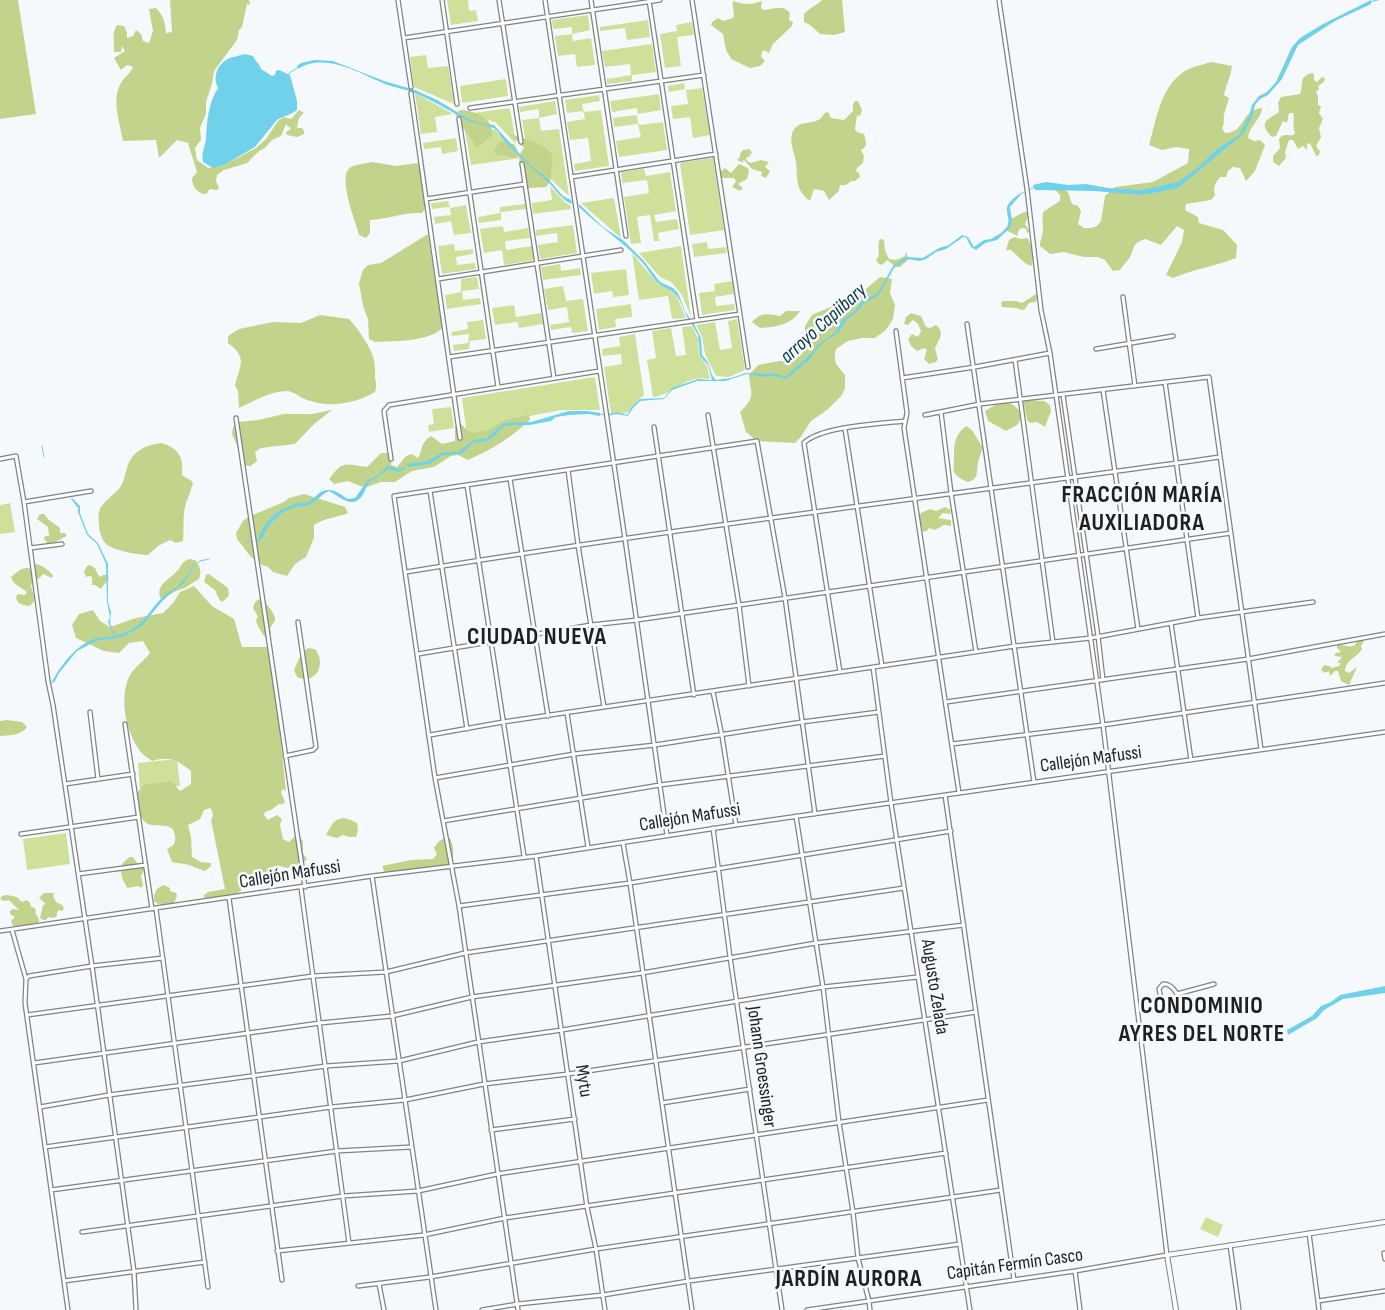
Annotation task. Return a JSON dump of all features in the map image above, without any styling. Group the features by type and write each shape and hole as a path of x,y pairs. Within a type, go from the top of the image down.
{"street":[{"path":"398,0 411,87"},
{"path":"442,0 458,104"},
{"path":"499,0 520,142"},
{"path":"545,0 637,620 666,835"},
{"path":"591,0 626,236"},
{"path":"404,38 660,0"},
{"path":"692,0 748,367"},
{"path":"999,0 1103,725 1175,1310"},
{"path":"649,1 697,320"},
{"path":"470,108 704,75"},
{"path":"412,94 460,438"},
{"path":"459,118 498,387"},
{"path":"571,177 716,154"},
{"path":"522,164 554,378"},
{"path":"426,200 526,184"},
{"path":"438,279 621,250"},
{"path":"1123,298 1131,343 1135,386"},
{"path":"449,357 740,314"},
{"path":"967,324 1034,782"},
{"path":"896,331 907,413 904,428 960,793"},
{"path":"1096,349 1173,336"},
{"path":"902,378 1050,353"},
{"path":"1015,360 1053,642"},
{"path":"391,459 384,411 385,407 389,405 599,371"},
{"path":"925,415 980,404 1209,377 1261,749"},
{"path":"1165,382 1198,618"},
{"path":"1103,390 1138,630"},
{"path":"1063,394 1103,680"},
{"path":"940,412 976,652"},
{"path":"708,415 739,605 749,686"},
{"path":"236,418 286,756 349,1243"},
{"path":"840,672 804,443 809,438 824,432 905,421"},
{"path":"654,427 694,694"},
{"path":"845,429 882,666"},
{"path":"518,1310 459,906 435,778 394,496 757,441 785,598 815,814"},
{"path":"0,459 16,456 24,502 48,681 92,966 134,1271 136,1310"},
{"path":"406,572 521,553 726,524 1220,457"},
{"path":"568,470 604,707"},
{"path":"510,479 548,716"},
{"path":"467,485 524,856"},
{"path":"24,502 92,491"},
{"path":"430,491 467,729"},
{"path":"418,654 591,625 682,614 1230,533"},
{"path":"30,548 62,544"},
{"path":"430,735 503,722 939,657 1091,638 1198,618 1313,602"},
{"path":"286,756 313,750 316,747 298,622"},
{"path":"1171,623 1191,760"},
{"path":"946,702 1248,659 1385,634"},
{"name":"Augusto Zelada","path":"873,667 891,803 970,1310"},
{"path":"952,744 1103,725 1385,683"},
{"path":"713,692 736,825"},
{"path":"90,712 98,779"},
{"path":"435,778 574,754 722,736 802,722 879,712"},
{"path":"567,713 588,847"},
{"path":"125,724 146,864 163,958 208,1287"},
{"name":"Callejón Mafussi","path":"0,931 303,888 372,876 536,856 713,828 1385,732"},
{"path":"443,821 660,785 885,756"},
{"path":"65,784 133,774"},
{"path":"946,795 1014,1280"},
{"path":"796,816 823,987 846,1166 854,1212 858,1258 870,1310"},
{"path":"21,834 139,817"},
{"name":"Johann Groessinger","path":"713,828 782,1310"},
{"path":"459,906 630,883 951,831"},
{"path":"623,843 692,1310"},
{"name":"Mytu","path":"536,856 574,1119 582,1162 587,1207 596,1249 605,1310"},
{"path":"78,874 146,864"},
{"path":"372,876 436,1310"},
{"path":"27,1015 313,976 386,972 465,952 904,888"},
{"path":"229,898 282,1280"},
{"path":"34,1063 320,1023 392,1016 472,997 642,973 816,943 964,925"},
{"path":"12,930 26,980 25,1003 68,1310"},
{"path":"26,980 29,976 92,966 163,958"},
{"path":"40,1107 109,1095 326,1066 399,1061 478,1042 649,1016 737,1000 823,987 918,977"},
{"path":"1168,984 1173,987 1177,994 1180,1005 1178,1010 1174,1012 1166,1011 1163,1007 1160,986 1168,984"},
{"path":"1177,994 1214,984"},
{"path":"45,1147 331,1107 405,1100 484,1084 568,1074 976,1012"},
{"path":"662,1103 750,1089"},
{"path":"82,1232 343,1196 418,1191 498,1174 988,1100"},
{"path":"491,1130 574,1119"},
{"path":"51,1190 337,1151 411,1147"},
{"path":"277,1251 424,1235 505,1218 846,1166 946,1153"},
{"path":"358,1286 430,1277 596,1249 1001,1190"},
{"path":"1167,1255 1385,1222"},
{"path":"1309,1233 1319,1310"},
{"path":"482,1310 518,1304 603,1295 689,1281 960,1244"},
{"path":"1230,1245 1239,1310"},
{"path":"1384,1253 1385,1259"},
{"name":"Capitán Fermín Casco","path":"807,1310 1076,1271 1167,1255"},
{"path":"64,1281 205,1262"},
{"path":"1076,1271 1080,1310"},
{"path":"379,1284 384,1310"},
{"path":"1318,1301 1385,1291"}],"green space":[{"path":"0,0 18,0 36,114 0,119"},
{"path":"170,0 249,0 250,5 247,4 237,40 214,71 206,102 206,114 200,128 201,140 195,148 197,160 208,168 222,166 256,148 266,139 278,121 284,117 291,119 299,110 304,113 299,119 297,128 302,128 304,134 297,137 287,135 286,132 291,129 286,124 281,136 272,140 247,163 224,170 217,175 216,181 219,188 217,190 210,189 206,194 198,191 193,184 192,178 197,172 188,143 177,140 159,158 156,140 123,141 118,119 116,104 118,90 122,81 133,67 127,65 121,70 114,58 125,51 122,46 121,52 114,52 115,29 117,25 124,26 127,38 133,36 136,30 141,34 143,41 149,43 153,31 149,9 156,8 164,20 166,33 172,32"},
{"path":"447,0 468,0 469,11 476,10 478,21 451,25"},
{"path":"822,0 842,0 845,32 834,35 820,34 804,22 804,14"},
{"path":"733,1 748,4 762,1 761,8 764,10 781,8 790,13 789,20 793,22 792,26 773,44 769,53 763,50 761,56 765,61 760,66 750,68 731,59 726,50 723,34 711,25 718,18 723,21 733,18"},
{"path":"588,15 590,30 572,34 572,27 553,29 552,20"},
{"path":"648,20 650,37 627,40 625,28 600,31 600,27"},
{"path":"692,22 694,35 677,37 681,66 665,68 660,34 677,31 676,25"},
{"path":"572,34 573,41 591,38 595,65 577,67 575,54 558,56 555,36"},
{"path":"652,44 656,72 632,75 632,81 607,84 607,79 631,75 630,64 605,67 602,51"},
{"path":"426,55 428,68 448,66 454,104 414,87 410,57"},
{"path":"1211,62 1232,66 1224,95 1229,98 1222,128 1225,133 1237,129 1250,113 1262,108 1260,116 1250,130 1248,138 1254,141 1260,140 1265,145 1255,171 1246,181 1240,168 1233,167 1228,171 1226,177 1220,177 1217,181 1214,187 1215,195 1211,200 1186,204 1185,210 1198,217 1199,223 1223,230 1237,245 1236,258 1173,278 1166,275 1182,242 1184,230 1177,226 1161,245 1145,239 1138,242 1120,270 1113,271 1105,260 1098,257 1084,257 1064,252 1050,254 1040,246 1043,231 1043,212 1060,201 1060,195 1055,190 1062,189 1068,192 1072,204 1078,206 1081,211 1078,224 1084,228 1091,228 1097,226 1101,221 1105,196 1115,187 1153,182 1188,163 1189,149 1176,147 1162,150 1149,145 1160,106 1169,88 1185,71"},
{"path":"1311,73 1314,74 1314,80 1317,82 1322,77 1325,78 1324,82 1318,86 1319,89 1316,92 1318,105 1321,106 1319,113 1323,119 1319,128 1321,137 1316,146 1320,151 1319,155 1316,156 1310,143 1307,144 1307,150 1303,146 1298,149 1293,140 1289,140 1285,152 1286,158 1279,166 1273,162 1273,156 1280,148 1279,139 1284,135 1293,135 1295,133 1293,113 1289,113 1287,123 1283,121 1276,136 1272,137 1268,133 1265,123 1278,113 1278,103 1281,97 1300,94 1304,77"},
{"path":"506,79 508,96 462,103 460,86"},
{"path":"684,83 685,89 669,92 668,86"},
{"path":"702,88 710,135 693,138 690,117 673,119 671,106 688,104 685,89"},
{"path":"415,93 453,114 435,117 437,132 421,134"},
{"path":"659,94 661,110 638,114 637,108 612,112 610,101"},
{"path":"599,95 600,101 582,104 585,112 601,110 609,166 575,171 574,164 591,161 588,138 570,140 567,122 585,119 582,111 567,113 565,100"},
{"path":"555,101 557,114 539,118 539,109 520,112 519,107"},
{"path":"855,101 858,101 862,110 860,116 857,115 855,129 857,132 864,134 866,141 865,147 861,150 864,156 863,163 856,171 860,177 846,185 840,185 839,191 829,200 824,191 814,189 810,201 799,188 791,140 793,132 798,126 817,121 828,112 831,118 844,120 853,111"},
{"path":"510,108 516,144 495,122 466,114"},
{"path":"461,110 473,112 483,117 491,125 492,136 476,147 455,113"},
{"path":"637,115 640,125 663,122 667,150 619,157 616,141 641,137 638,124 614,127 613,118"},
{"path":"539,118 541,131 559,129 569,196 528,158 522,120"},
{"path":"463,120 495,130 521,158 471,165"},
{"path":"510,134 538,143 550,151 553,158 550,182 546,187 528,188 525,170 519,164 520,154 524,148"},
{"path":"456,138 458,151 442,154 441,147 424,149 423,143"},
{"path":"500,141 514,144 518,156 512,158 506,155 499,156 493,152"},
{"path":"749,149 752,152 746,158 747,161 751,163 761,160 769,162 765,167 770,171 766,178 761,176 762,172 752,169 744,160 743,163 737,160 743,150"},
{"path":"713,158 724,230 690,235 680,163"},
{"path":"371,162 397,166 417,163 422,167 426,207 422,213 370,220 370,233 366,238 359,235 348,199 346,179 347,172 351,167"},
{"path":"739,164 748,168 749,171 747,179 738,184 743,188 740,191 732,187 736,181 734,178 721,178 719,173 725,168 731,173"},
{"path":"644,169 646,176 670,172 676,211 654,215 656,222 677,219 679,229 658,233 659,241 654,241 650,215 637,217 641,243 631,244 624,197 649,193 647,180 622,183 621,172"},
{"path":"550,186 570,205 571,209 533,214 532,203 552,200"},
{"path":"614,198 621,238 581,203"},
{"path":"448,201 450,208 432,209 431,203"},
{"path":"525,204 526,209 501,212 501,220 479,223 478,217 500,213 500,207"},
{"path":"466,205 471,233 454,235 451,221 435,224 434,217 451,215 450,208"},
{"path":"1027,212 1029,215 1025,224 1030,232 1027,233 1026,229 1022,228 1017,236 1006,230 1009,220"},
{"path":"573,225 577,253 540,259 538,245 558,242 557,233 536,236 536,230"},
{"path":"503,226 504,232 528,228 530,238 505,241 506,250 532,246 534,260 504,265 502,250 484,253 480,229"},
{"path":"428,234 444,326 431,335 412,340 375,342 369,339 368,319 363,306 359,283 363,270 368,265 381,263"},
{"path":"1014,237 1028,238 1033,251 1032,266 1026,264 1011,250 1006,250 1009,240"},
{"path":"880,239 884,240 885,250 889,259 896,260 905,256 906,252 909,259 900,267 896,267 887,260 882,265 878,263 876,260 879,256"},
{"path":"707,242 708,249 726,247 727,253 694,257 692,244"},
{"path":"454,244 455,251 473,249 473,254 456,257 457,265 475,263 476,269 442,274 438,246"},
{"path":"681,246 691,317 682,295 671,282 660,277 639,253"},
{"path":"632,253 658,284 668,288 676,295 686,318 672,319 668,296 639,300"},
{"path":"560,264 561,271 580,268 581,275 543,280 541,267"},
{"path":"626,269 629,295 613,297 612,291 594,294 591,273"},
{"path":"477,277 479,289 462,291 463,300 480,298 481,304 447,309 445,295 461,292 461,279"},
{"path":"880,277 892,279 890,293 895,305 893,319 886,330 875,338 848,341 836,349 836,363 845,375 845,388 842,395 827,410 811,421 795,443 757,441 746,432 740,412 751,395 749,375 758,365 779,361 792,361 803,353 805,326 812,315 860,294"},
{"path":"732,281 734,294 715,297 716,306 734,304 735,310 702,315 699,293 715,291 714,284"},
{"path":"563,286 566,301 583,299 588,331 572,333 571,327 551,330 550,325 569,322 567,307 548,310 544,289"},
{"path":"1036,294 1038,296 1036,302 1029,303 1025,309 1002,307 1001,303 1003,301 1022,303"},
{"path":"631,304 632,317 615,319 616,327 599,330 596,309"},
{"path":"514,305 516,317 541,313 543,324 519,328 517,322 495,325 492,308"},
{"path":"786,311 800,311 788,322 777,326 760,328 752,322 762,315 780,316"},
{"path":"911,313 921,316 926,327 930,328 936,325 939,328 941,334 935,349 938,359 936,362 929,364 924,359 927,350 924,348 917,351 911,346 908,339 912,334 918,337 921,331 918,324 913,320 908,325 904,324 906,317"},
{"path":"320,315 349,319 360,333 374,360 375,392 351,402 325,404 307,400 286,391 273,393 239,408 238,391 235,385 241,362 238,353 228,343 228,336 239,329 273,322 301,323"},
{"path":"737,319 745,370 729,377 716,376 705,354 702,337 696,325 715,322 720,350 732,348 728,321"},
{"path":"483,320 486,339 470,341 469,349 454,351 453,345 468,343 469,334 452,336 451,332 468,329 467,322"},
{"path":"692,326 698,338 699,355 707,366 710,379 694,379 653,397 647,360 656,358 652,331 671,328 676,356 686,355 682,327"},
{"path":"635,334 644,395 631,407 629,412 611,413 604,367 622,364 621,354 603,356 602,349 620,346 619,337"},
{"path":"595,377 600,410 561,410 504,421 493,431 468,442 462,398"},
{"path":"1023,400 1044,401 1050,405 1051,411 1045,427 1037,422 1030,423 1027,420"},
{"path":"1003,402 1015,406 1021,417 1017,425 1006,431 988,421 985,411"},
{"path":"451,407 454,428 429,432 428,425 434,424 432,409"},
{"path":"332,410 314,424 295,444 261,448 255,452 257,461 251,466 240,465 240,452 232,434 233,427 238,422 284,414 312,414"},
{"path":"529,415 530,420 509,437 468,460 458,455 451,456 434,467 412,471 395,482 381,482 367,487 348,481 334,484 329,479 341,466 367,467 381,453 388,453 392,458 391,465 397,467 406,456 412,454 418,458 423,444 431,436 442,444 455,441 455,426 460,423 470,433 489,430 505,420"},
{"path":"966,426 972,430 983,448 978,461 977,473 972,481 968,482 955,474 954,471 955,442 960,432"},
{"path":"162,443 173,448 179,454 182,463 182,475 193,482 185,509 183,541 176,543 170,540 158,546 148,555 125,552 108,546 101,536 98,518 100,509 121,486 132,457 145,447"},
{"path":"304,494 345,507 348,513 314,525 314,538 306,557 295,564 287,576 273,572 251,557 237,539 236,533 243,521 248,517 284,502 289,498"},
{"path":"10,503 15,532 0,534 0,505"},
{"path":"945,507 951,510 950,514 943,513 938,518 951,520 951,526 944,525 935,530 929,528 923,532 918,520 921,513 930,509 936,511"},
{"path":"40,514 44,514 60,528 60,533 65,533 67,536 48,544 44,539 45,536 49,536 48,527 37,519"},
{"path":"189,559 195,560 199,567 199,579 185,588 171,593 164,600 161,599 160,591 163,584"},
{"path":"36,564 49,571 53,575 52,578 43,574 31,585 34,602 29,606 22,605 17,601 16,597 18,594 25,595 27,592 14,583 11,577 23,569 32,569"},
{"path":"90,565 95,568 98,575 101,577 107,575 109,578 101,589 92,585 92,577 86,577 84,572 87,566"},
{"path":"209,574 228,588 229,595 222,602 215,590 204,582 206,575"},
{"path":"194,586 212,606 234,619 242,647 271,647 286,791 283,789 281,792 285,802 265,812 264,815 268,820 277,815 282,819 280,825 283,839 289,842 296,835 299,836 303,841 303,853 307,859 300,866 294,865 288,868 274,866 269,869 269,875 260,884 248,881 242,884 241,891 233,896 208,900 203,896 208,892 225,889 211,820 213,815 211,809 204,810 200,819 188,825 192,857 201,862 211,863 211,866 205,871 187,864 172,862 167,849 174,843 174,831 167,826 148,824 142,818 137,805 135,795 144,785 171,781 180,791 191,784 191,771 173,760 152,761 140,751 131,735 124,705 126,686 131,674 150,653 143,641 129,643 119,653 104,651 76,638 72,625 79,614 93,610 100,621 110,627 136,618 163,613 180,592"},
{"path":"261,598 275,618 270,628 271,634 268,640 257,624 256,620 258,617 253,608 255,602"},
{"path":"1357,640 1364,641 1360,652 1347,664 1345,671 1349,673 1357,667 1349,685 1341,681 1338,671 1335,671 1330,676 1329,671 1325,673 1321,670 1324,665 1332,668 1339,666 1341,663 1337,663 1342,657 1334,656 1336,653 1341,652 1337,645 1353,646"},
{"path":"308,648 315,649 320,666 314,676 304,679 297,677 294,670 301,655"},
{"path":"0,721 22,722 27,727 18,734 0,736"},
{"path":"177,759 180,786 140,790 138,763"},
{"path":"344,818 357,823 356,837 343,835 337,838 326,835 335,821"},
{"path":"66,833 70,864 27,870 23,839"},
{"path":"444,838 450,838 452,845 453,855 450,865 437,869 411,870 391,876 385,873 382,866 411,860 433,859 437,854 434,848"},
{"path":"130,857 133,857 137,863 143,863 144,870 141,876 143,885 141,888 138,886 128,888 123,879 122,866"},
{"path":"164,885 170,888 170,891 176,893 177,896 170,906 164,906 154,901 156,891"},
{"path":"44,893 54,893 53,896 56,902 64,908 62,911 59,910 57,912 57,916 54,918 48,917 46,920 40,918 43,905 46,904 39,898"},
{"path":"2,896 17,897 22,902 27,900 31,907 35,908 39,922 27,926 13,926 11,921 15,917 10,914 10,911 13,909 19,910 9,900 4,901 0,899"},
{"path":"1206,1217 1223,1225 1218,1237 1200,1229"}],"water":[{"path":"1371,0 1371,4 1335,21 1298,45 1282,79 1268,95 1260,99 1255,105 1252,117 1243,134 1178,188 1143,195 1094,191 1035,190 1033,185 1046,182 1142,190 1178,182 1195,170 1217,149 1239,135 1249,116 1252,105 1259,96 1267,92 1276,82 1292,47 1300,38"},
{"path":"245,54 253,56 261,69 272,76 279,70 290,75 297,101 297,110 277,120 255,147 224,165 213,168 203,162 202,156 210,106 218,88 216,73 226,60"},
{"path":"314,60 333,61 384,81 415,90 478,123 494,125 529,164 549,180 563,196 571,200 572,204 561,197 547,181 505,142 494,128 471,122 413,92 385,84 342,66 331,63 319,63 308,64 298,69 297,66 301,63"},
{"path":"1023,192 1010,207 1012,221 1010,228 997,240 985,243 976,250 971,247 966,237 963,237 946,249 936,252 926,259 920,261 907,259 894,268 879,295 863,304 857,312 847,319 839,332 821,344 811,358 786,379 775,376 766,377 747,374 725,381 697,381 672,390 664,399 640,401 628,416 616,414 608,416 608,414 617,412 628,415 631,407 640,399 664,398 672,388 698,379 712,380 708,365 700,356 698,335 691,323 693,322 701,338 702,355 705,358 716,380 746,373 773,373 785,377 814,351 817,345 835,333 843,319 855,311 861,302 878,293 893,266 906,257 923,258 939,248 949,245 962,235 968,237 974,247 984,240 991,239 1008,226 1007,207 1015,197"},
{"path":"579,204 603,227 624,241 643,260 660,282 673,288 678,293 685,311 691,320 689,320 675,294 658,283 641,261 594,221 579,207"},
{"path":"569,411 600,413 600,416 589,414 569,415 530,425 508,425 501,428 496,435 486,441 473,443 461,454 443,455 430,464 408,467 407,464 428,461 443,452 458,452 474,440 487,438 504,423 531,422"},
{"path":"387,466 397,469 404,467 405,469 398,472 386,470 370,481 362,496 354,502 346,501 329,491 309,505 287,510 267,528 262,539 258,542 260,534 272,516 279,511 295,504 308,502 324,490 336,491 348,499 355,498 368,480 377,476"},
{"path":"72,498 80,506 80,513 88,534 98,543 108,564 108,602 111,612 110,623 115,636 140,624 165,595 181,583 196,564 183,584 167,596 142,626 124,636 98,640 77,651 51,684 63,664 80,647 94,639 114,636 108,622 110,617 107,602 106,564 97,544 87,535 78,508"},
{"path":"1385,986 1385,993 1343,999 1324,1010 1317,1018 1288,1035 1287,1030 1312,1016 1321,1006 1331,1002 1340,995"}],"waterway":[{"name":"arroyo Capiibary","path":"1369,2 1378,0"},
{"path":"288,74 297,68"},
{"name":"arroyo Capiibary","path":"1023,193 1035,187"},
{"name":"arroyo Capiibary","path":"598,414 607,415"},
{"path":"42,446 44,457"},
{"name":"arroyo Capiibary","path":"247,542 258,540"},
{"name":"arroyo Capiibary","path":"200,561 209,559"}],"district":[{"name":"FRACCIÓN MARÍA AUXILIADORA","path":"1142,510"},
{"name":"CIUDAD NUEVA","path":"537,638"},
{"name":"CONDOMINIO AYRES DEL NORTE","path":"1202,1021"},
{"name":"JARDÍN AURORA","path":"849,1280"}]}
